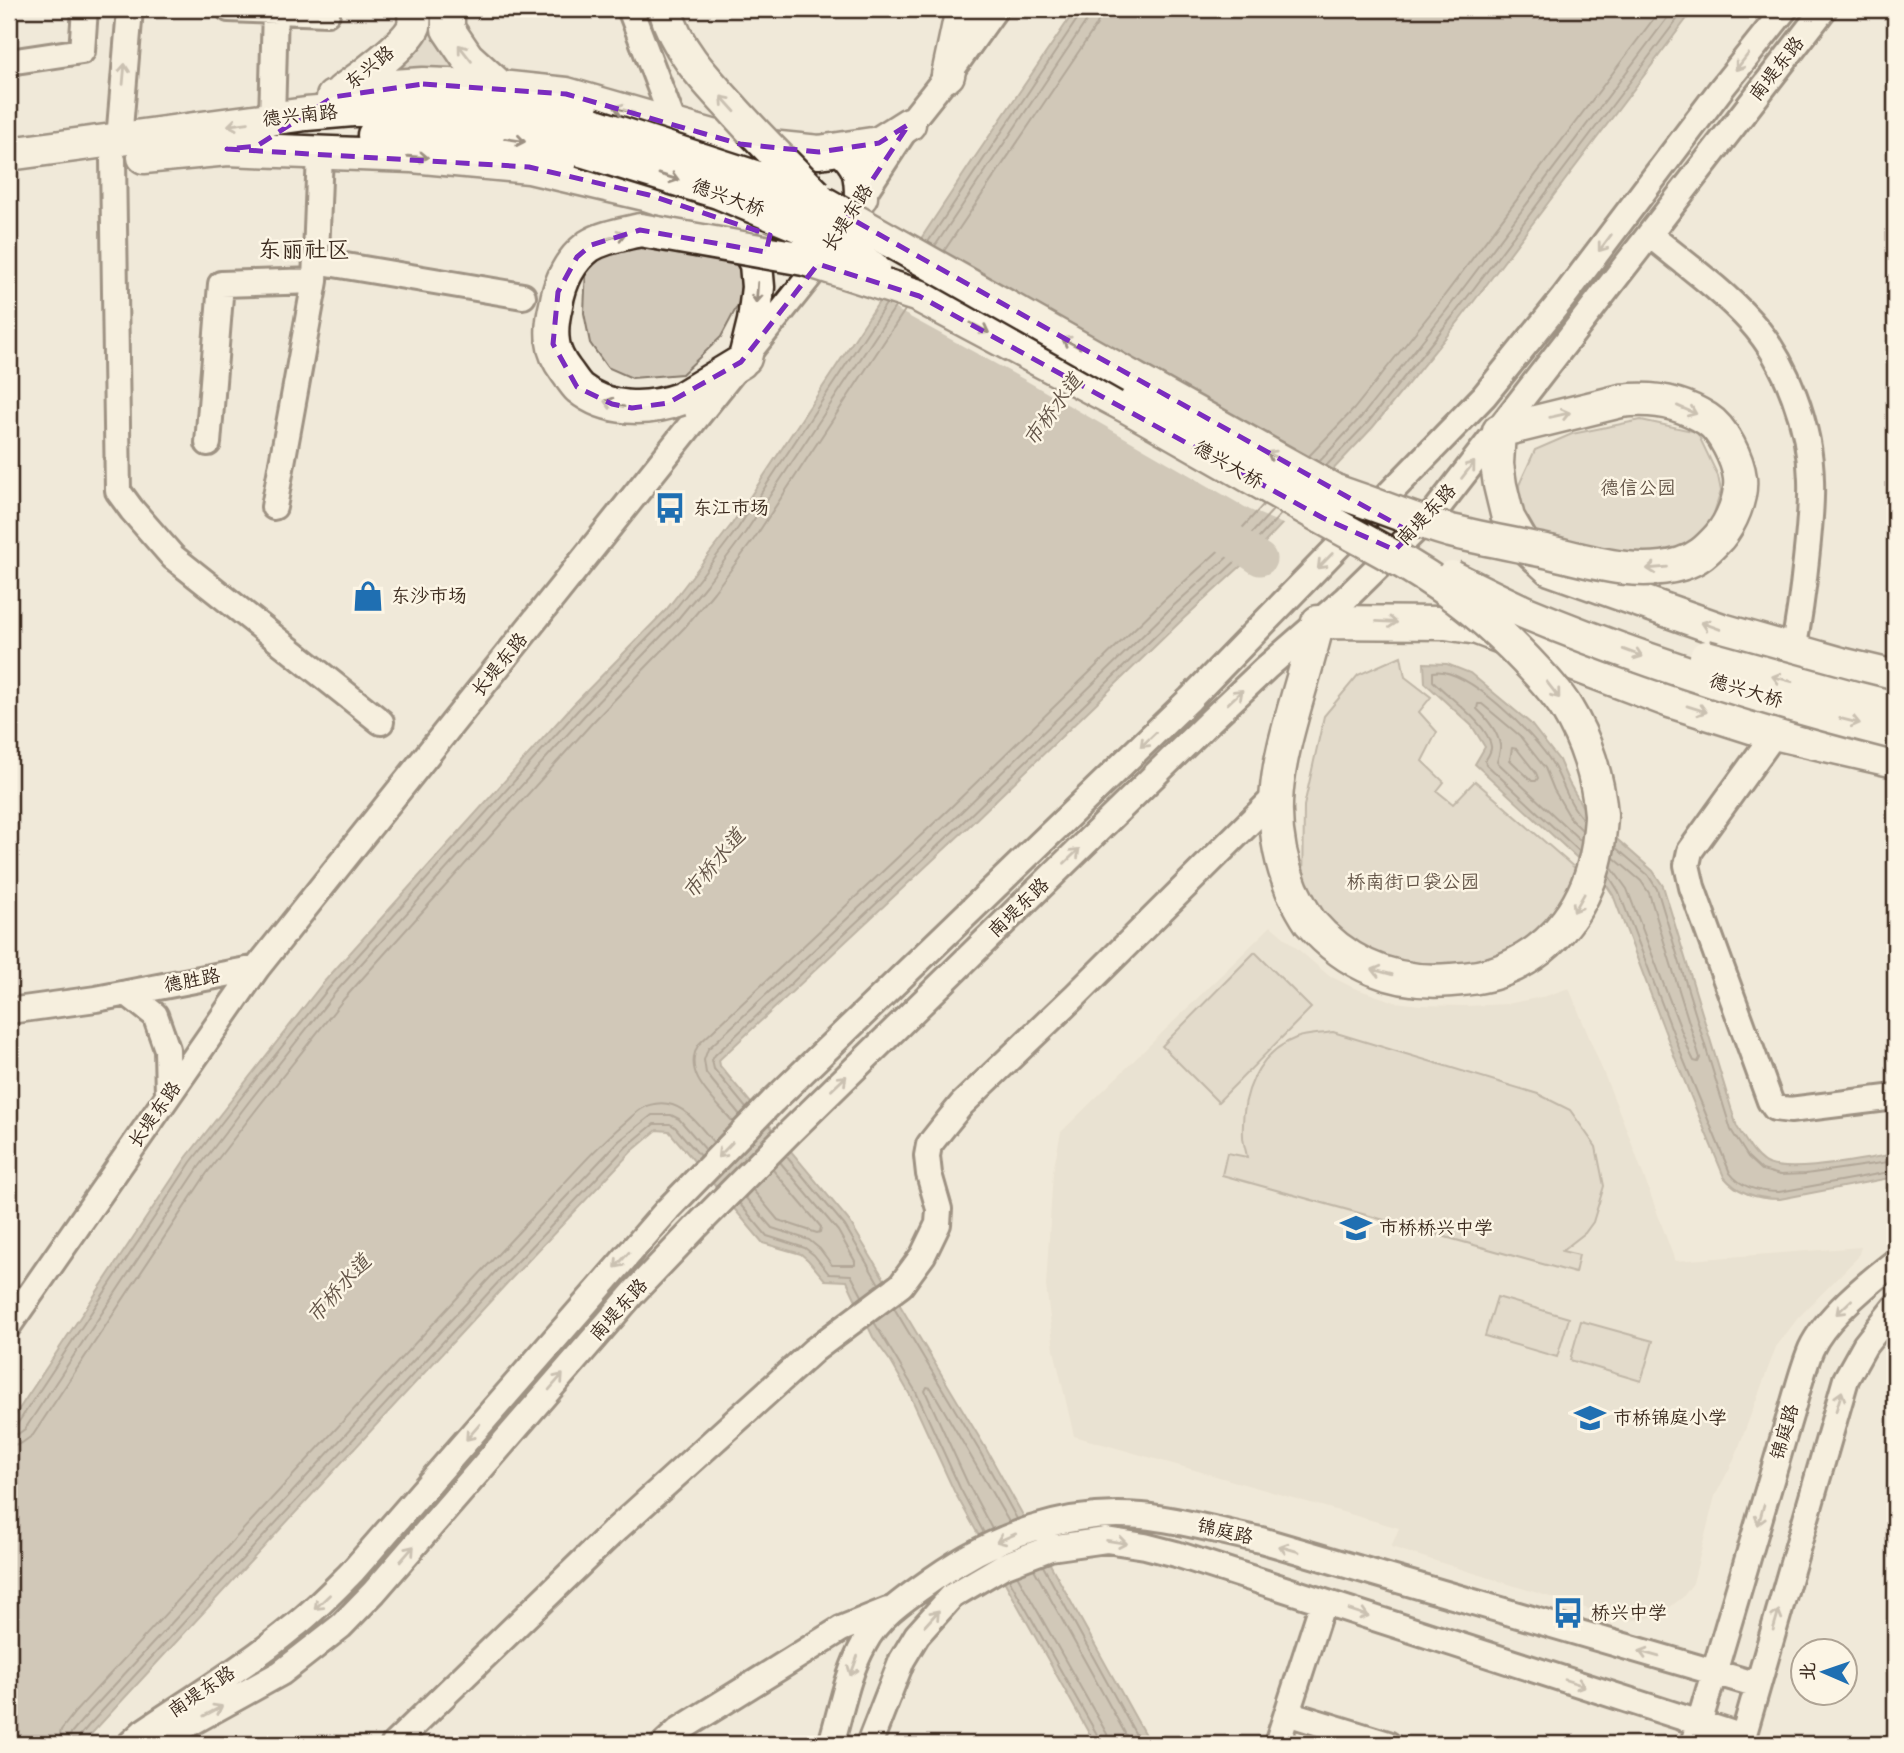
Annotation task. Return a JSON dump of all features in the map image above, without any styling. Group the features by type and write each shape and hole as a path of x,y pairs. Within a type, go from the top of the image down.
{"main road":[{"name":"东兴路","path":"306,114 353,84 384,59 414,26 414,9"},
{"path":"448,9 448,29 467,57 500,87"},
{"path":"665,9 669,25 703,76 761,141 827,205"},
{"path":"948,75 962,9"},
{"path":"333,97 379,87 423,84 500,87 566,94 736,143 819,152 879,143 909,124"},
{"name":"德兴南路","path":"9,171 272,119 353,110 502,111 586,137"},
{"name":"德兴南路","path":"9,155 227,149 355,136 473,133 586,137"},
{"name":"德兴大桥","path":"586,137 758,178 827,205 1329,504 1381,544 1523,611 1634,654 1733,688 1895,733"},
{"name":"德兴大桥","path":"586,137 807,229 919,296 1073,377 1329,504 1604,620 1717,660 1895,708"},
{"path":"716,217 737,216 755,203 757,170 736,143"},
{"path":"227,149 412,156 529,167 649,195 716,217 740,235 756,264 758,288 754,321 743,360 680,399 632,408 612,404 577,387 561,364 553,344 552,323 558,292 566,270 591,245 640,230 804,259 919,296"},
{"path":"842,149 853,159 861,176 861,197"},
{"path":"1329,504 1449,530 1599,564 1640,569 1681,564 1703,555 1726,528 1737,500 1740,479 1723,435 1710,420 1661,399 1621,401 1499,431 1497,464 1500,485 1508,518 1523,544 1550,569 1722,630 1895,677"},
{"path":"1329,504 1478,614 1509,642 1550,685 1567,709 1591,762 1601,816 1595,863 1583,897 1555,936 1531,956 1502,971 1474,978 1434,982 1409,980 1370,969 1327,939 1309,920 1292,890 1277,846 1276,785 1285,740 1318,622 1446,623 1476,628 1670,701 1775,733 1895,761"}],"street":[{"path":"9,62 82,51 85,9"},
{"path":"130,9 116,150 118,491 173,557 381,722"},
{"path":"229,9 327,13 327,9"},
{"path":"630,9 674,124"},
{"name":"长堤东路","path":"9,1325 257,968 809,277 909,124 995,9"},
{"name":"南堤东路","path":"130,1744 143,1732 265,1649 321,1603 361,1562 667,1209 773,1101 1190,699 1428,455 1484,396 1563,298 1785,9"},
{"name":"南堤东路","path":"153,1744 281,1673 341,1626 374,1592 634,1292 695,1228 1210,721 1345,599 1436,510 1825,9"},
{"path":"272,119 275,10"},
{"path":"274,507 316,271 320,153"},
{"path":"1650,235 1723,294 1753,324 1777,360 1794,394 1805,431 1811,477 1806,565 1793,650"},
{"path":"208,443 221,284 316,271 523,296"},
{"path":"1775,733 1690,851 1687,865 1692,887 1770,1101 1775,1108 1790,1110 1895,1097"},
{"path":"394,1744 612,1533 814,1350 901,1285 923,1255 938,1224 939,1209 929,1174 929,1145 962,1104 1276,796"},
{"name":"德胜路","path":"9,1011 127,993 257,968"},
{"name":"德胜路","path":"127,993 155,1015 167,1049 168,1096"},
{"name":"锦庭路","path":"1696,1734 1812,1347 1832,1318 1895,1262"},
{"name":"锦庭路","path":"831,1744 854,1665 865,1641 893,1608 939,1575 992,1544 1021,1531 1046,1536 1106,1540 1176,1554 1323,1602 1696,1734 1742,1741 1846,1379 1865,1345 1895,1307"},
{"name":"锦庭路","path":"869,1744 902,1660 917,1635 952,1596 1003,1566 1046,1536 1084,1517 1142,1516 1261,1540 1758,1685"},
{"path":"1277,1744 1323,1602"},
{"path":"664,1744 679,1730 841,1629 893,1608"},
{"path":"1287,1713 1388,1744"}],"highlighted area":[{"path":"423,84 566,94 740,144 819,152 879,143 909,124 848,217 1412,533 1395,550 1323,518 919,296 818,264 741,362 668,403 632,408 612,404 577,387 553,344 558,292 577,257 591,245 640,230 766,252 770,235 649,195 529,167 227,149 257,146 333,97"}],"shaded area":[{"name":"市桥桥兴中学","path":"1271,926 1328,975 1354,988 1395,1002 1465,1006 1507,1004 1569,988 1626,1128 1675,1261 1861,1247 1858,1257 1798,1318 1776,1347 1734,1460 1715,1496 1693,1583 1683,1597 1660,1615 1626,1621 1391,1547 1399,1528 1074,1436 1054,1350 1046,1286 1053,1171 1061,1132"}],"green space":[{"path":"430,21 469,80 370,82 404,52"},
{"path":"622,241 742,262 740,301 721,337 682,374 632,378 607,367 590,343 584,313 586,266"},
{"name":"德信公园","path":"1641,420 1697,432 1718,476 1721,491 1709,529 1685,548 1642,556 1532,536 1521,517 1519,485 1535,450 1572,434"},
{"name":"桥南街口袋公园","path":"1401,656 1405,677 1431,697 1419,712 1437,732 1422,761 1444,782 1437,791 1453,804 1475,781 1576,869 1575,883 1560,922 1514,958 1447,976 1357,952 1303,894 1304,806 1324,716 1358,675"},
{"path":"1255,952 1311,1008 1218,1102 1162,1046"},
{"path":"1333,1032 1538,1094 1570,1110 1596,1147 1604,1186 1593,1222 1585,1233 1562,1251 1579,1255 1575,1273 1222,1175 1227,1153 1247,1157 1243,1136 1245,1106 1248,1092 1261,1065 1282,1045 1296,1038"},
{"path":"1497,1297 1569,1318 1557,1357 1485,1336"},
{"path":"1581,1321 1653,1341 1641,1381 1570,1360"}],"water":[{"name":"市桥水道","path":"1076,9 1694,9 1459,321 1373,427 1253,555 719,1060 720,1066 850,1222 985,1447 1150,1744 1095,1744 954,1491 910,1395 873,1337 847,1281 825,1280 801,1254 763,1243 669,1131 657,1130 631,1152 509,1281 82,1744 9,1744 9,1424 186,1158 323,983 573,705 666,610 732,524"},
{"path":"1424,663 1447,664 1470,673 1530,723 1559,760 1585,811 1653,871 1663,886 1737,1127 1756,1155 1775,1166 1808,1167 1895,1154 1895,1177 1780,1199 1749,1194 1736,1188 1724,1177 1613,895 1603,880 1475,764 1485,747 1472,726 1425,683"}],"pier":[{"path":"913,244 1336,471 1285,525 1250,510 1025,380 877,299"}],"waterway":[{"path":"1215,529 1260,559"}],"place":[{"name":"东江市场","path":"670,508"},
{"name":"东沙市场","path":"368,596"},
{"name":"市桥桥兴中学","path":"1356,1228"},
{"name":"市桥锦庭小学","path":"1590,1418"},
{"name":"桥兴中学","path":"1568,1613"}],"district":[{"name":"东丽社区","path":"304,250"}]}
